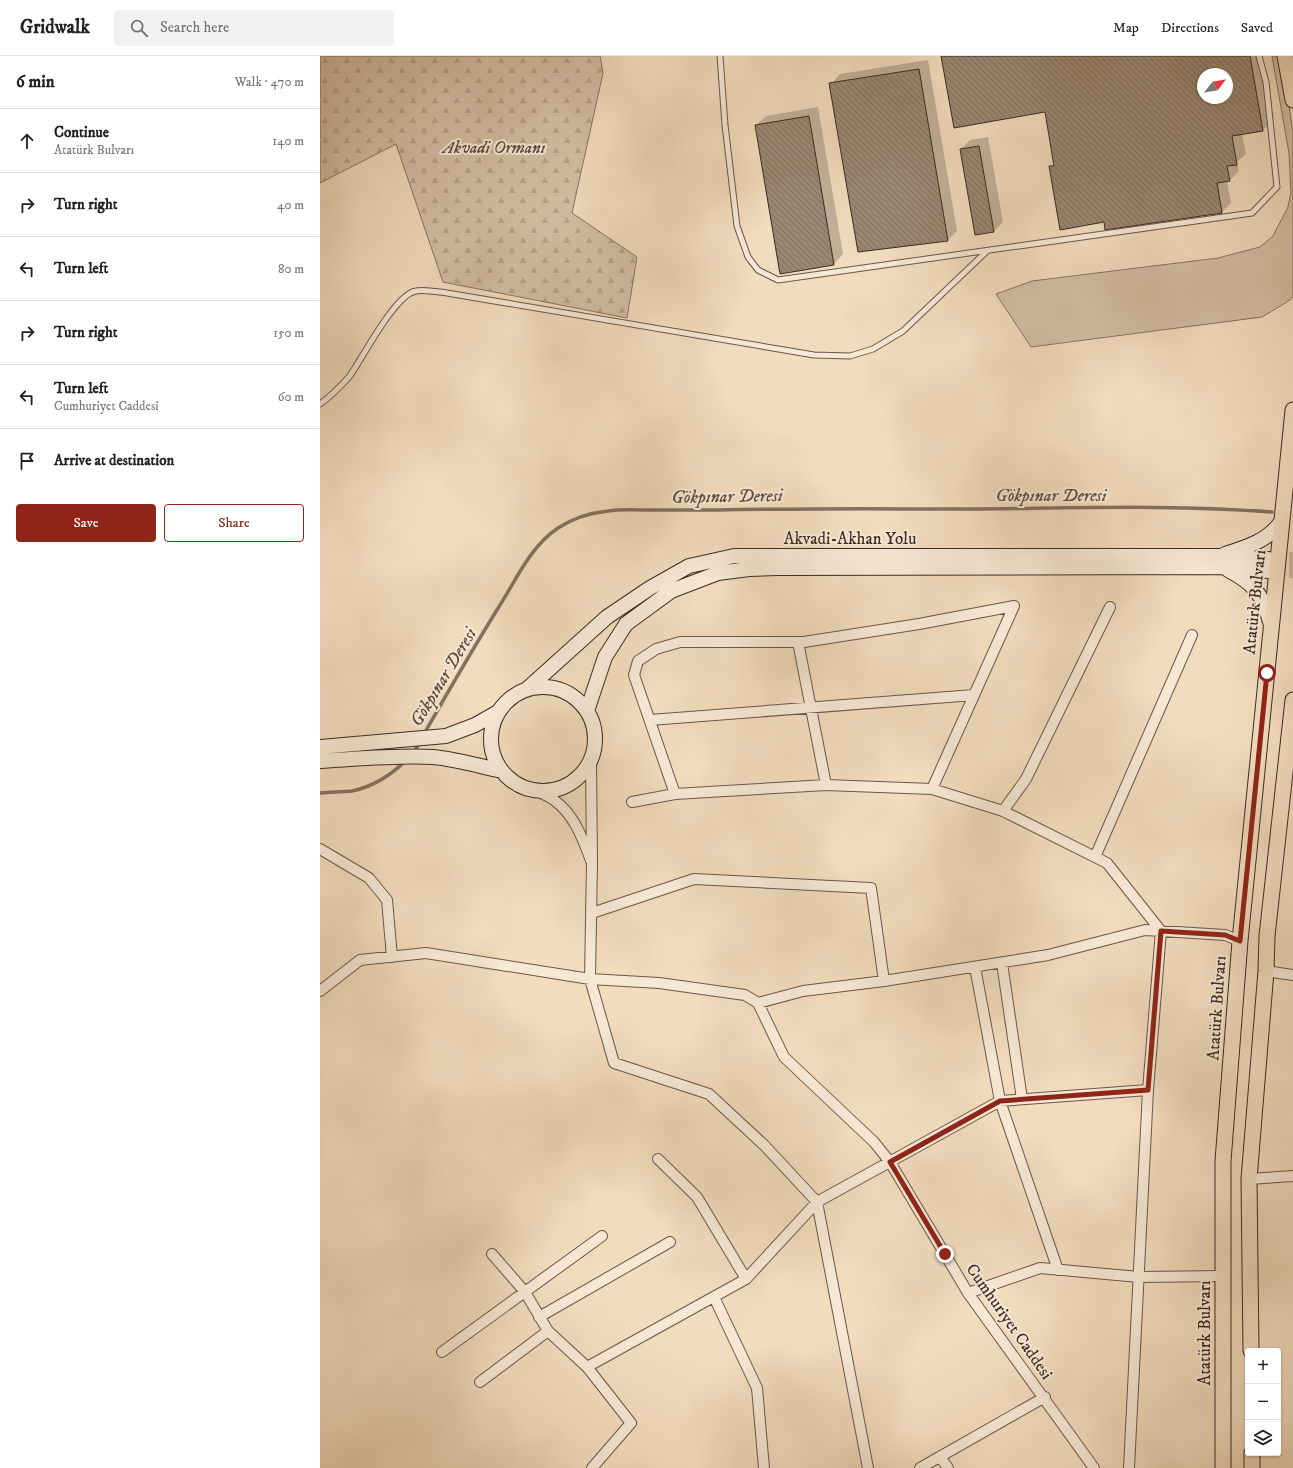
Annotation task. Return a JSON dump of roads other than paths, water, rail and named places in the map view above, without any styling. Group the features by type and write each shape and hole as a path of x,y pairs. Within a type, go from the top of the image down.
{"main road":[{"path":"1285,56 1293,100"},
{"name":"Atatürk Bulvarı","path":"1223,1468 1223,1161 1240,941 1293,410"},
{"path":"1218,562 1266,537 1277,528 1282,520"},
{"name":"Akvadi-Akhan Yolu","path":"526,690 607,617 650,588 689,566 734,556 1218,562"},
{"path":"1218,562 1268,565"},
{"path":"1218,562 1227,570 1241,577 1252,585 1260,596 1267,610 1271,625"},
{"name":"Akvadi-Akhan Yolu","path":"587,712 605,657 626,624 671,591 718,573 749,569 777,568 1218,562"},
{"path":"320,747 446,736 475,725 498,712 510,699 526,690 544,687 562,691 576,699 587,712 594,727 595,744 591,760 582,774 570,785 554,790 537,792 521,787 507,778 497,764 491,747 492,729 498,712"},
{"path":"1251,1348 1249,1179 1266,971 1267,936 1291,741 1293,700"},
{"path":"320,761 380,758 434,758 463,762 502,771"},
{"path":"1252,1456 1252,1468"}],"street":[{"path":"675,794 634,675 638,661 656,648 680,642 798,642 919,624 1014,606 932,789"},
{"path":"1003,811 1026,779 1110,607"},
{"path":"1095,857 1192,635"},
{"path":"798,642 826,785"},
{"path":"650,720 974,695"},
{"path":"591,760 592,913 590,979 614,1063 709,1094 764,1145 817,1202 868,1468"},
{"path":"632,802 675,794 826,785 932,789 1003,811 1107,863 1161,931 1148,1090 1129,1468"},
{"path":"537,792 554,800 568,813 580,831 592,863"},
{"path":"320,849 369,878 387,900 392,957"},
{"path":"592,913 694,880 871,888 884,981"},
{"path":"320,991 360,960 426,953 590,979 660,983 745,995 758,1003 802,991 884,981 1048,955 1145,930 1225,935 1240,941"},
{"path":"1002,962 1022,1099"},
{"path":"975,967 1000,1101 1058,1270"},
{"path":"1266,971 1293,976"},
{"name":"Cumhuriyet Caddesi","path":"758,1003 784,1057 874,1142 890,1162 968,1293 1045,1397 1094,1468"},
{"path":"587,1367 746,1279 817,1202 1000,1101 1148,1090"},
{"path":"658,1159 697,1197 746,1279"},
{"path":"1249,1179 1293,1176"},
{"path":"442,1352 602,1236"},
{"path":"539,1318 670,1242"},
{"path":"492,1254 526,1292 539,1318 548,1331 587,1367 631,1423 592,1468"},
{"path":"968,1293 1040,1268 1139,1277 1223,1276"},
{"path":"714,1297 757,1388 764,1468"},
{"path":"480,1382 548,1331"},
{"path":"920,1468 1045,1397"},
{"path":"940,1457 948,1468"}],"lane":[{"path":"720,56 725,125 737,226 748,257 758,270 778,280 1252,214 1277,187 1266,82 1259,56"},
{"path":"320,404 335,393 350,375 393,310 404,297 416,291 447,293 814,355 850,356 873,349 903,331 987,251"}],"waterway":[{"name":"Gökpınar Deresi","path":"424,734 532,553 548,535 558,528 570,521 588,515 613,510 1139,507 1228,509 1272,512"},
{"name":"Gökpınar Deresi","path":"413,753 421,741"},
{"name":"Gökpınar Deresi","path":"320,793 352,791 367,787 388,775 406,760"}],"tunnel":[{"path":"1268,559 1293,559"},
{"path":"1268,571 1293,571"}],"park label":[{"name":"Akvadi Ormanı","path":"494,147"}]}
